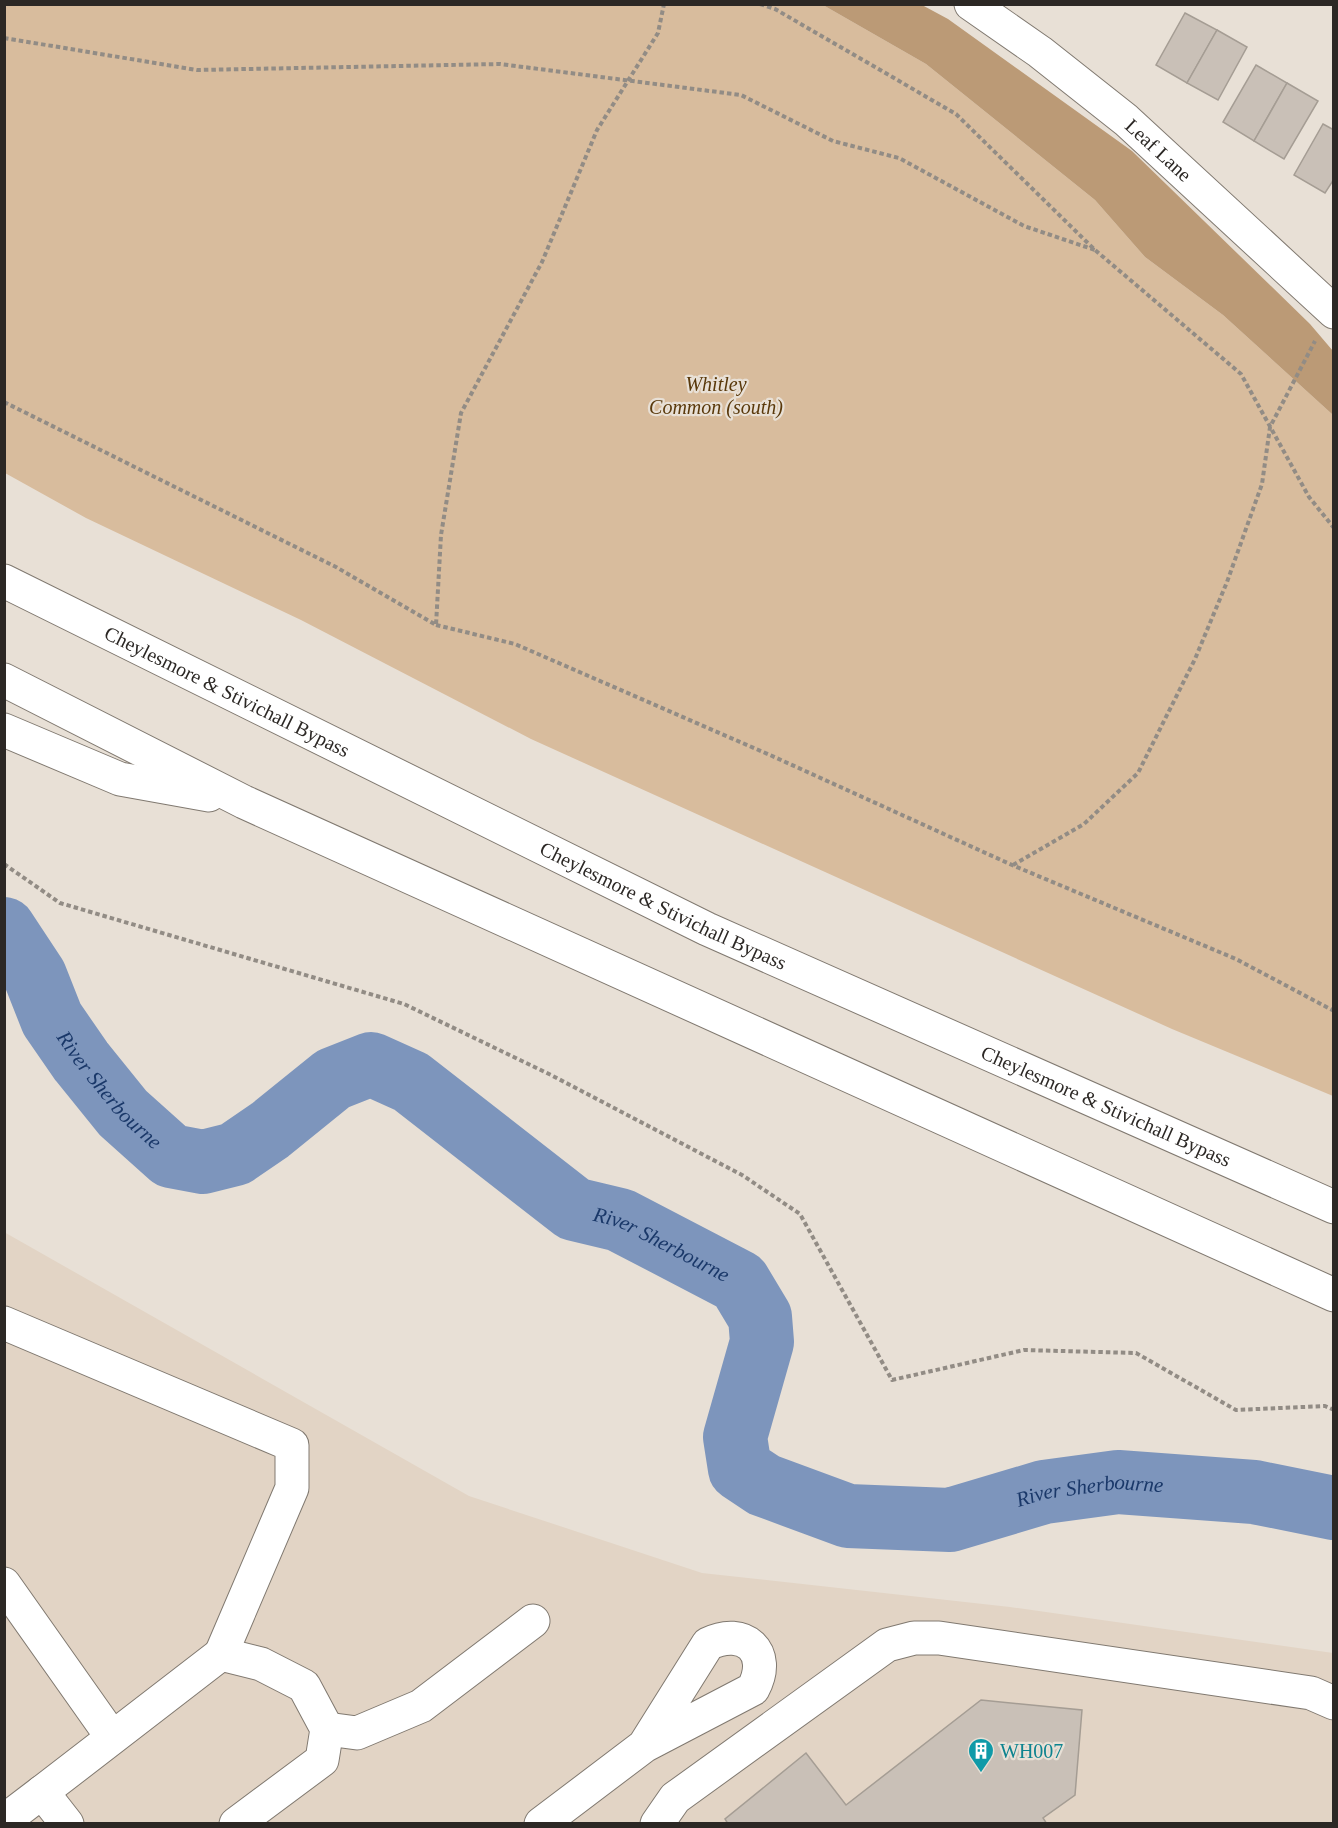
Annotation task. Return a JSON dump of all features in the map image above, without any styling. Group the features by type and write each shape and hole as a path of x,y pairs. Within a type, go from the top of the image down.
{"main road":[{"name":"Leaf Lane","path":"971,4 1048,58 1126,120 1332,308"},
{"name":"Cheylesmore & Stivichall Bypass","path":"4,581 707,929 1334,1207"},
{"path":"4,680 244,801 1334,1295"},
{"path":"4,730 120,779 244,801"},
{"path":"4,1323 292,1445 292,1488 221,1654 4,1821"},
{"path":"4,1584 112,1737"},
{"path":"327,1729 357,1733 422,1706 533,1621"},
{"path":"657,1824 675,1798 887,1645 914,1638 939,1638 1311,1693 1334,1703"},
{"path":"221,1654 261,1664 304,1686 327,1729 322,1760 236,1824"},
{"path":"541,1824 644,1746"},
{"path":"42,1792 67,1824"}],"path":[{"path":"436,625 441,536 461,413 542,262 597,130 630,81 658,33 664,4"},
{"path":"760,4 775,9 956,114 1095,250 1241,374 1309,497 1334,528"},
{"path":"4,38 197,70 500,64 741,95 833,141 900,158 1024,226 1095,250"},
{"path":"1012,866 1084,824 1138,773 1195,658 1227,582 1262,484 1270,427 1296,381 1332,308"},
{"path":"4,402 336,567 436,625 514,644 770,755 1012,866 1236,959 1334,1011"},
{"path":"4,864 60,903 404,1004 550,1075 742,1174 800,1214 892,1380 1024,1350 1136,1353 1236,1410 1325,1406 1334,1410"}],"shaded area":[{"path":"823,5 922,5 948,19 1132,151 1310,324 1333,351 1333,415 1223,315 1145,257 1095,200 926,64"},
{"path":"4,1232 469,1496 702,1573 1010,1607 1333,1653 1333,1823 5,1823"}],"green space":[{"name":"Whitley Common (south)","path":"5,5 823,5 926,64 1095,200 1145,257 1223,315 1333,415 1333,1096 1172,1029 531,739 301,620 86,518 5,473"}],"building":[{"path":"1185,13 1217,30 1187,83 1156,65"},
{"path":"1217,30 1247,47 1218,100 1187,83"},
{"path":"1256,65 1287,83 1254,141 1223,122"},
{"path":"1287,83 1318,101 1284,159 1254,141"},
{"path":"1323,124 1334,130 1334,179 1325,193 1294,175"},
{"name":"WH007","path":"981,1700 1082,1710 1075,1795 1043,1818 1047,1824 728,1824 725,1819 806,1753 846,1805"}],"waterway":[{"name":"River Sherbourne","path":"4,929 35,976 52,1019 81,1061 123,1113 171,1156 203,1162 235,1154 270,1130 333,1079 371,1064 411,1082 574,1209 620,1220 739,1282 760,1317 762,1342 735,1437 740,1469 764,1485 848,1516 950,1520 1044,1492 1118,1482 1254,1492 1334,1508"}],"place":[{"name":"WH007","path":"981,1774"}]}
